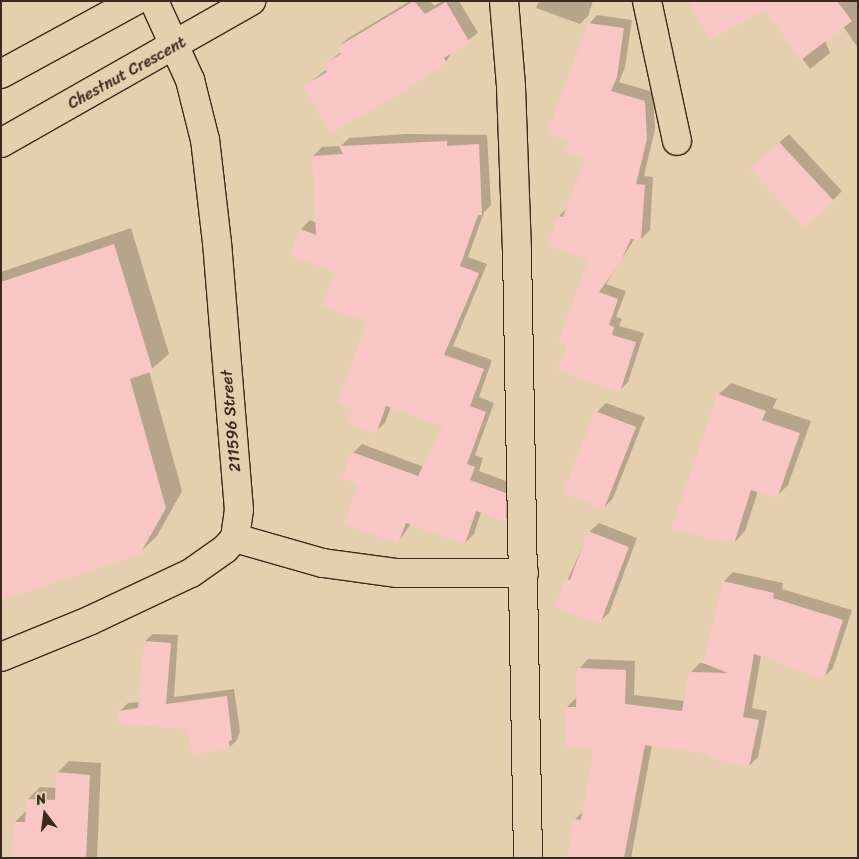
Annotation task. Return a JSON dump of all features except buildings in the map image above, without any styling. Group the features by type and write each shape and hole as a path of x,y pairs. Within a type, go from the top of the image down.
{"street":[{"path":"1,74 135,1"},
{"name":"211596 Street","path":"154,1 190,80 205,140 217,243 239,510 235,538"},
{"name":"Chestnut Crescent","path":"1,142 176,46 251,1"},
{"path":"504,1 511,87 516,231 528,858"},
{"path":"647,1 677,141"},
{"path":"1,657 91,620 192,573 218,555 235,538 323,563 369,569 397,572 524,573"}]}
